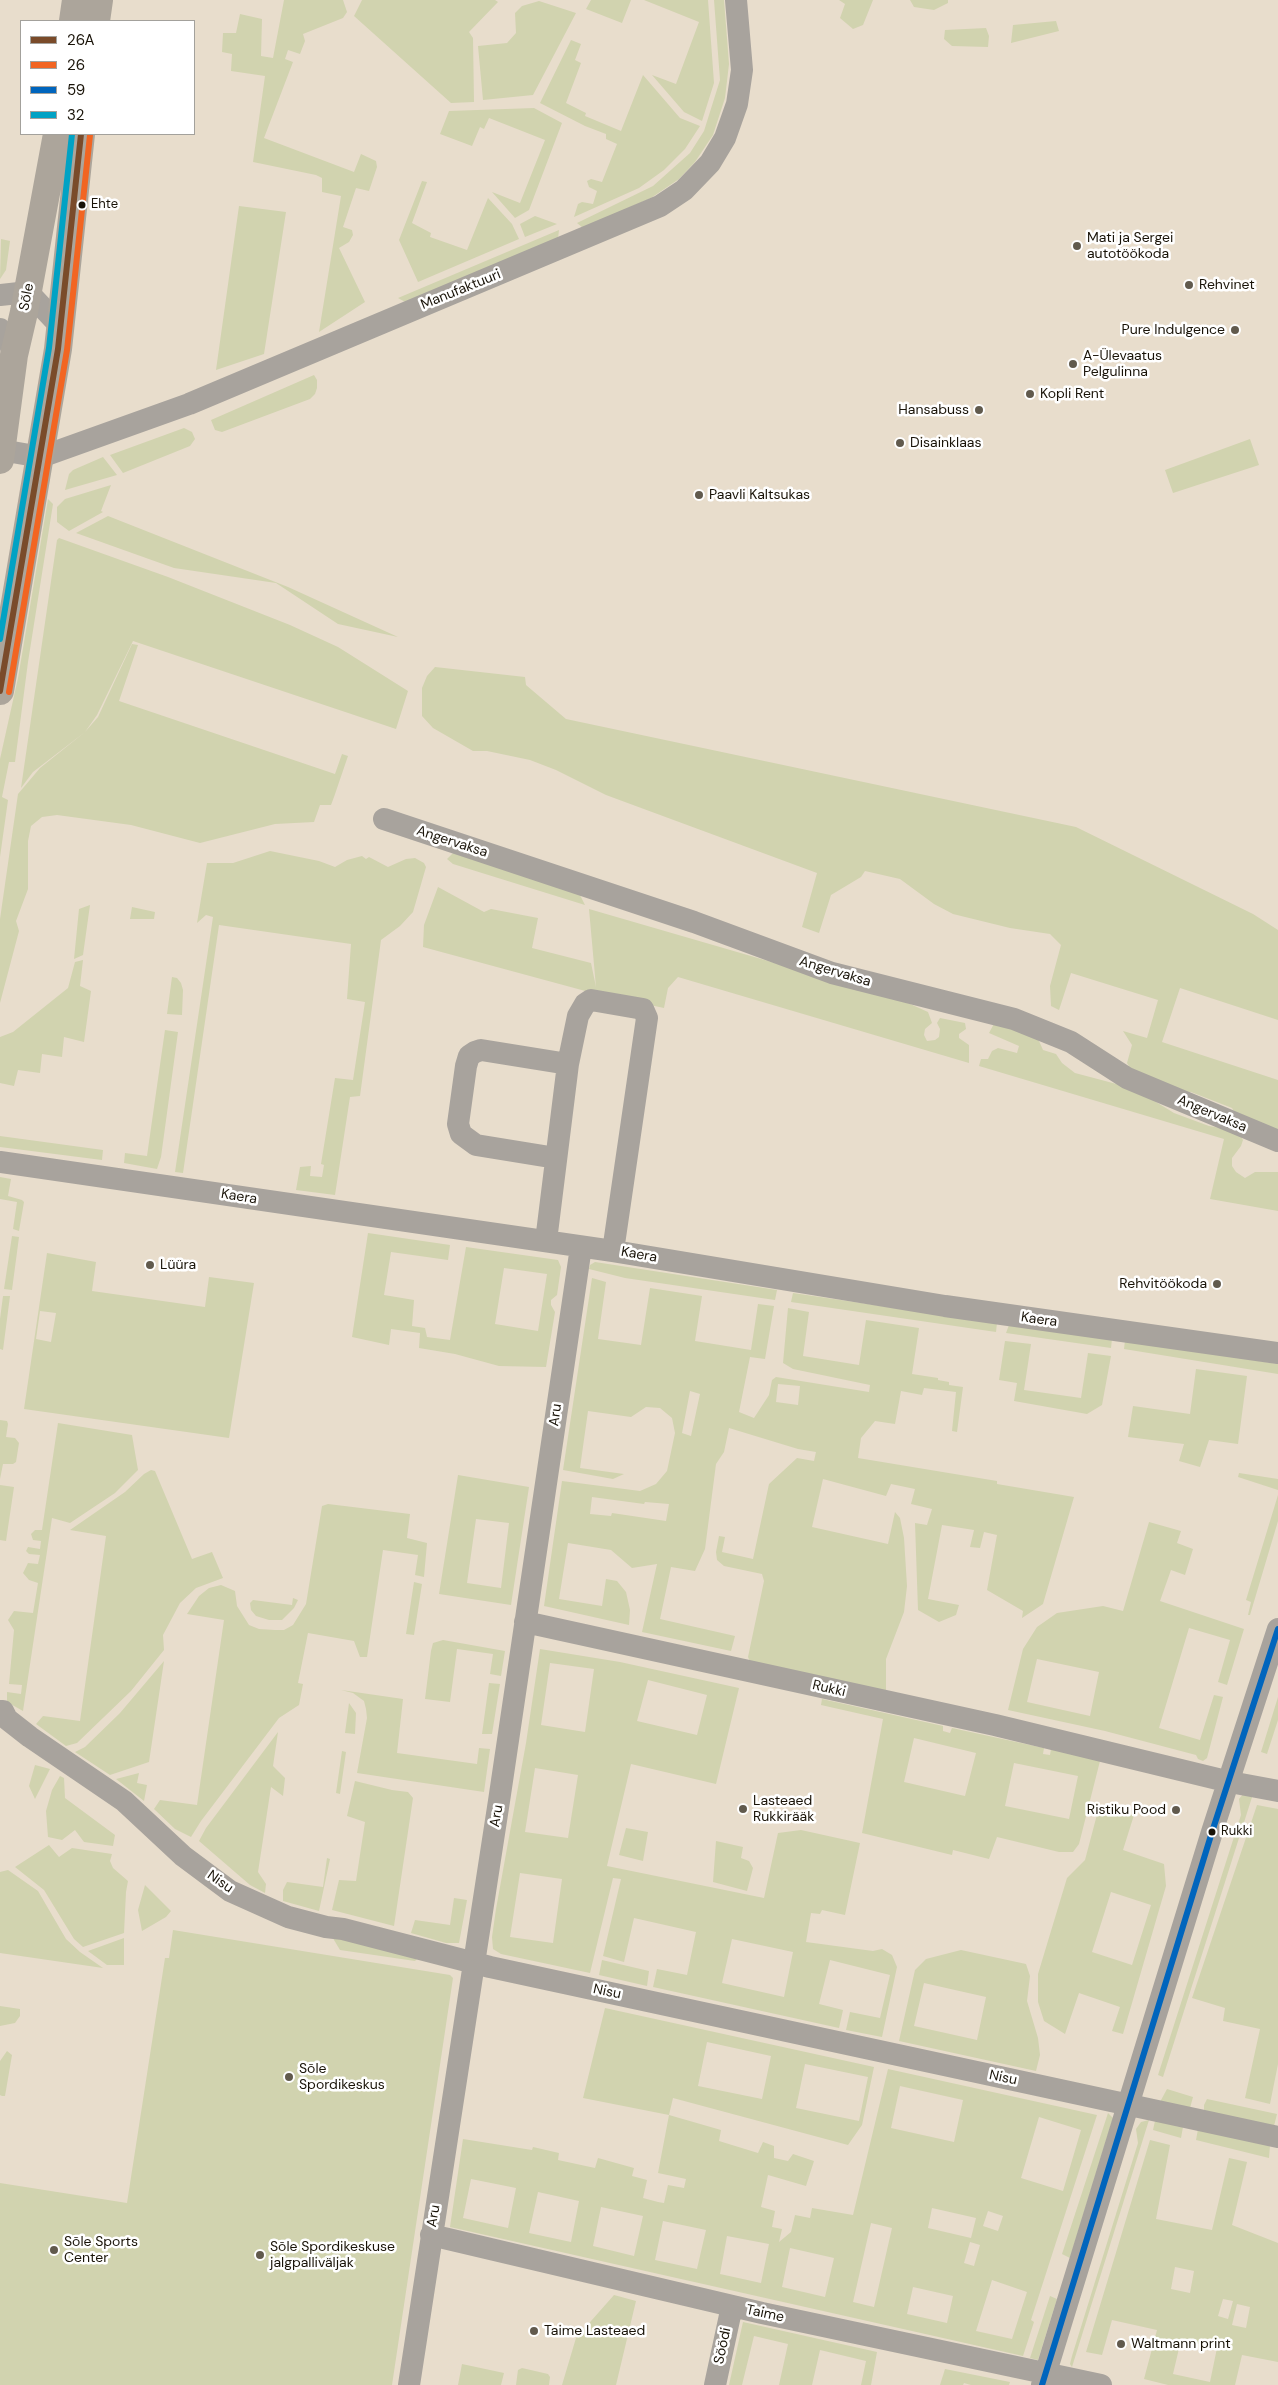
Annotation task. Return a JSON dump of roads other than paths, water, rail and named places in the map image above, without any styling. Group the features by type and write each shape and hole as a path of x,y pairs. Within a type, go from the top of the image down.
{"main road":[{"path":"74,20 76,0"},
{"path":"96,20 99,0"},
{"name":"Sõle","path":"0,455 14,355 10,294 57,135"},
{"path":"0,692 41,458 60,326 81,135"}],"street":[{"name":"Manufaktuuri","path":"41,458 198,400 660,206 684,190 710,163 725,138 737,104 742,70 736,0"},
{"path":"10,294 60,326"},
{"path":"0,329 6,335 14,355"},
{"path":"0,455 41,458"},
{"name":"Angervaksa","path":"384,819 694,922 832,973 1014,1019 1071,1042 1127,1078 1278,1141"},
{"path":"546,1241 568,1064 578,1016 591,1000 643,1009 647,1018 613,1251"},
{"path":"556,1158 476,1145 460,1134 458,1124 466,1066 469,1056 475,1052 482,1050 568,1064"},
{"name":"Kaera","path":"0,1162 613,1251 945,1306 1278,1353"},
{"name":"Aru","path":"409,2385 582,1247"},
{"name":"Rukki","path":"525,1622 995,1725 1278,1792"},
{"path":"1044,2379 1278,1628"},
{"name":"Nisu","path":"0,1711 3,1711 7,1719 30,1737 124,1802 183,1856 230,1891 288,1917 326,1927 343,1929 474,1963 1278,2138"},
{"name":"Taime","path":"431,2235 1044,2379 1101,2385"},
{"name":"Söödi","path":"715,2385 732,2306"}],"place":[{"name":"Ehte","path":"82,205"},
{"name":"Mati ja Sergei autotöökoda","path":"1077,246"},
{"name":"Rehvinet","path":"1189,285"},
{"name":"Pure Indulgence","path":"1235,330"},
{"name":"A-Ülevaatus Pelgulinna","path":"1073,364"},
{"name":"Kopli Rent","path":"1030,394"},
{"name":"Hansabuss","path":"979,410"},
{"name":"Disainklaas","path":"900,443"},
{"name":"Paavli Kaltsukas","path":"699,495"},
{"name":"Lüüra","path":"150,1265"},
{"name":"Rehvitöökoda","path":"1217,1284"},
{"name":"Lasteaed Rukkirääk","path":"743,1809"},
{"name":"Ristiku Pood","path":"1176,1810"},
{"name":"Rukki","path":"1212,1832"},
{"name":"Sõle Spordikeskus","path":"289,2077"},
{"name":"Sõle Sports Center","path":"54,2250"},
{"name":"Sõle Spordikeskuse jalgpalliväljak","path":"260,2255"},
{"name":"Taime Lasteaed","path":"534,2331"},
{"name":"Waltmann print","path":"1121,2344"}]}
